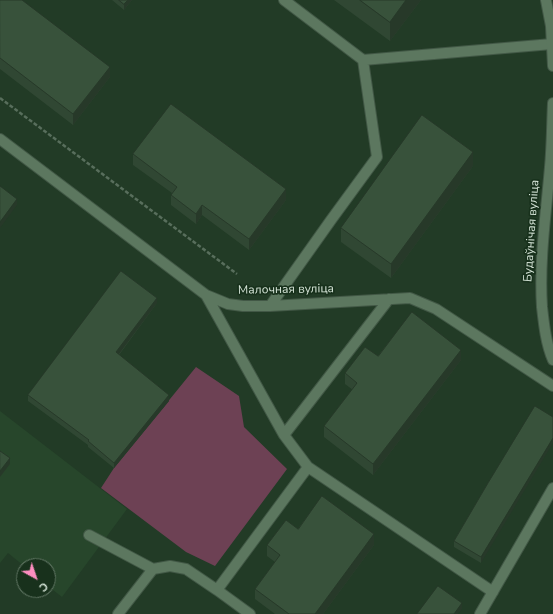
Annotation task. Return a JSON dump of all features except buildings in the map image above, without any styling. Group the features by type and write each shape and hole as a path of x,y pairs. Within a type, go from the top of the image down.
{"street":[{"path":"284,0 363,60 552,44"},
{"path":"546,0 551,26 553,66"},
{"path":"270,306 377,157 363,60"},
{"name":"Будаўнічая вуліца","path":"553,103 550,165 542,252 541,286 543,319 553,360"},
{"name":"Малочная вуліца","path":"0,139 206,295 228,304 243,306 270,306 410,298 436,309 553,386"},
{"path":"206,295 284,434 308,467 493,592"},
{"path":"284,434 389,299"},
{"path":"217,590 308,467"},
{"path":"480,614 553,488"},
{"path":"89,536 153,569 170,566 186,569 250,614"},
{"path":"118,614 153,569"}],"path":[{"path":"0,98 237,274"}],"shaded area":[{"path":"196,367 239,396 244,427 287,469 215,566 186,552 101,488 114,468"},
{"path":"0,411 127,509 62,597 56,592 56,558 16,558 16,560 8,553 0,563"}]}
